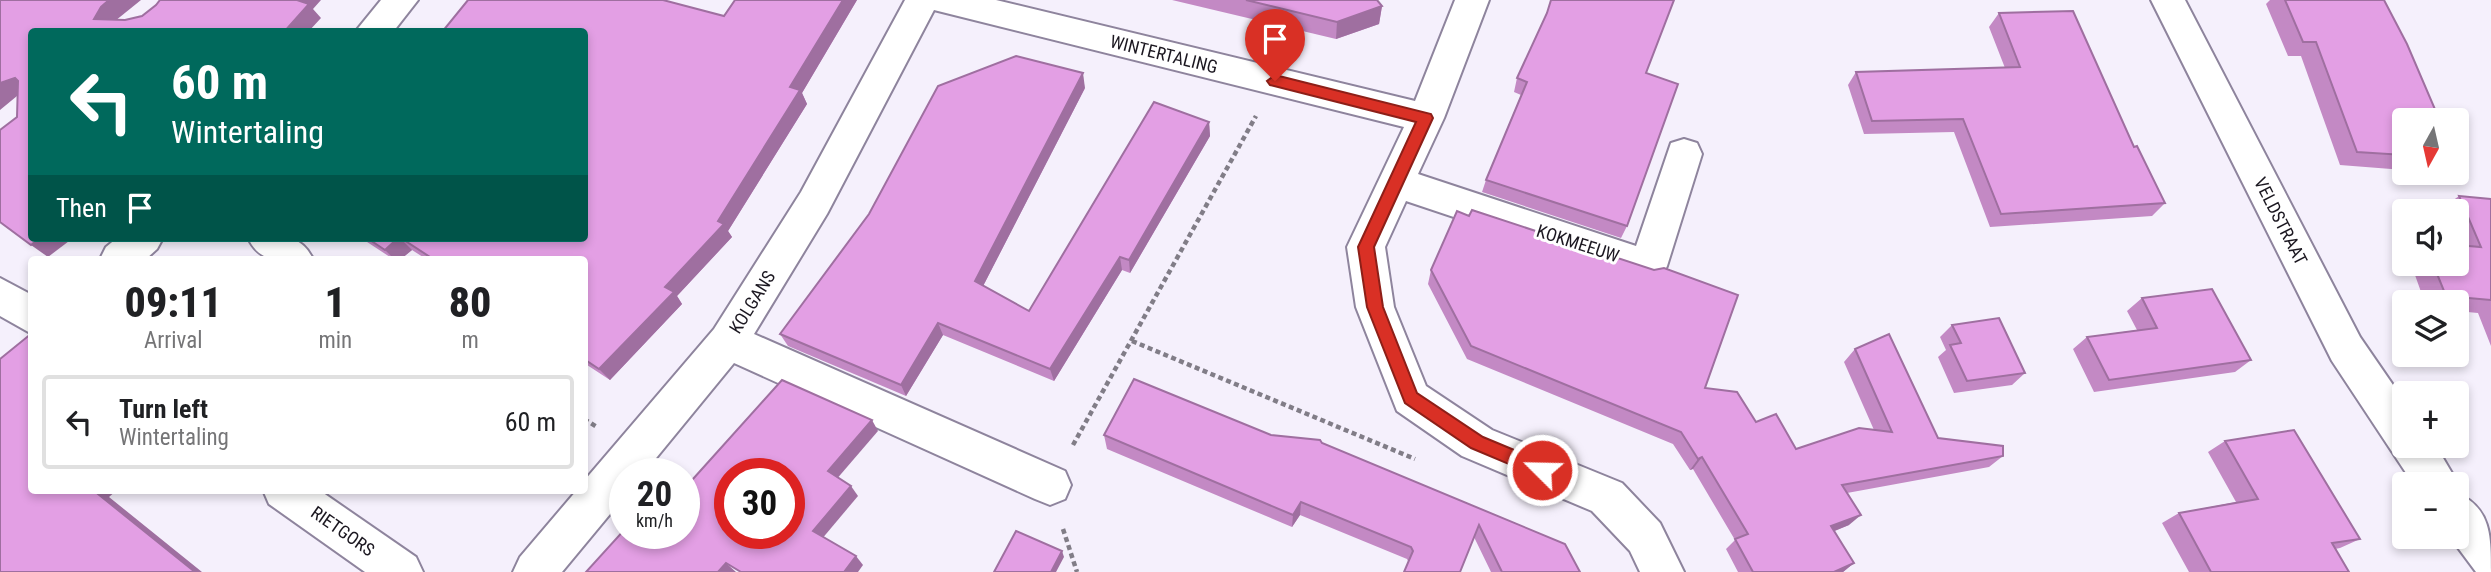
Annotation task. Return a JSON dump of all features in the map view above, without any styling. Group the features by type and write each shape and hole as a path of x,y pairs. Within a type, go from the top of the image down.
{"street":[{"path":"376,28 401,0"},
{"name":"KOLGANS","path":"535,572 728,341 814,202 922,0"},
{"name":"WINTERTALING","path":"943,0 1426,118"},
{"path":"1472,0 1426,118 1366,247 1375,307 1411,398 1477,443 1607,497 1645,537 1662,572"},
{"name":"VELDSTRAAT","path":"2168,0 2346,349 2392,417"},
{"name":"KOKMEEUW","path":"1396,182 1648,266 1684,154"},
{"path":"123,256 139,242"},
{"path":"273,242 289,256"},
{"path":"728,341 1050,485"},
{"name":"RIETGORS","path":"290,494 401,572"},
{"path":"2469,529 2491,557"}],"path":[{"path":"1050,485 1275,81"},
{"path":"1132,341 1415,459 1477,443"}],"building":[{"path":"0,0 109,0 94,19 125,20 142,16 160,0 297,0 309,4 288,28 28,28 28,242 35,242 31,245 0,222 0,130 17,117 18,81 15,78 0,83"},
{"path":"468,0 663,0 724,16 735,0 843,0 790,87 800,90 718,221 724,224 665,287 674,292 599,369 588,362 588,256 428,256 407,242 588,242 588,28 445,28"},
{"path":"1246,0 1377,0 1382,6 1337,22"},
{"path":"1551,0 1674,0 1646,73 1678,84 1627,226 1486,180 1527,82 1517,78"},
{"path":"2285,0 2384,0 2407,44 2434,108 2392,108 2392,154 2357,152 2316,42 2303,42"},
{"path":"2073,11 2134,147 2137,146 2165,203 2001,214 1963,119 1872,121 1856,72 2020,67 1999,13"},
{"path":"1016,56 1083,73 975,281 1029,311 1154,102 1209,122 1129,260 1120,257 1050,369 938,323 901,385 780,334 869,214 938,86"},
{"path":"2459,196 2491,199 2491,300 2469,298 2469,290 2444,290 2438,276 2469,276 2469,246 2481,247 2469,219 2469,199 2460,199"},
{"path":"1472,210 1654,270 1664,268 1738,295 1705,388 1737,392 1756,422 1776,414 1796,449 1859,428 1892,432 1855,349 1889,334 1938,438 2003,446 2003,456 1842,485 1861,515 1831,526 1854,563 1834,572 1753,572 1735,539 1748,534 1702,457 1698,459 1681,432 1471,346 1431,270 1457,211 1469,216"},
{"path":"373,242 394,242 385,250"},
{"path":"2212,289 2251,360 2109,380 2087,337 2157,328 2142,298"},
{"path":"1999,318 2025,373 1967,381 1950,345 1961,343 1952,325"},
{"path":"28,336 28,494 98,494 195,572 0,572 0,359"},
{"path":"1134,379 1271,435 1320,440 1565,544 1580,572 1502,572 1479,525 1460,572 1404,572 1413,551 1411,547 1301,502 1293,515 1104,435"},
{"path":"782,380 872,420 828,471 851,486 813,531 856,556 844,572 741,572 726,563 718,572 586,572 609,547 609,549 700,549 700,471"},
{"path":"2294,430 2360,539 2332,543 2349,572 2211,572 2179,513 2258,499 2225,441"},
{"path":"1016,531 1062,551 1051,572 994,572"}],"route":[{"path":"1275,81 1426,118 1366,247 1375,307 1411,398 1477,443 1542,470"}]}
